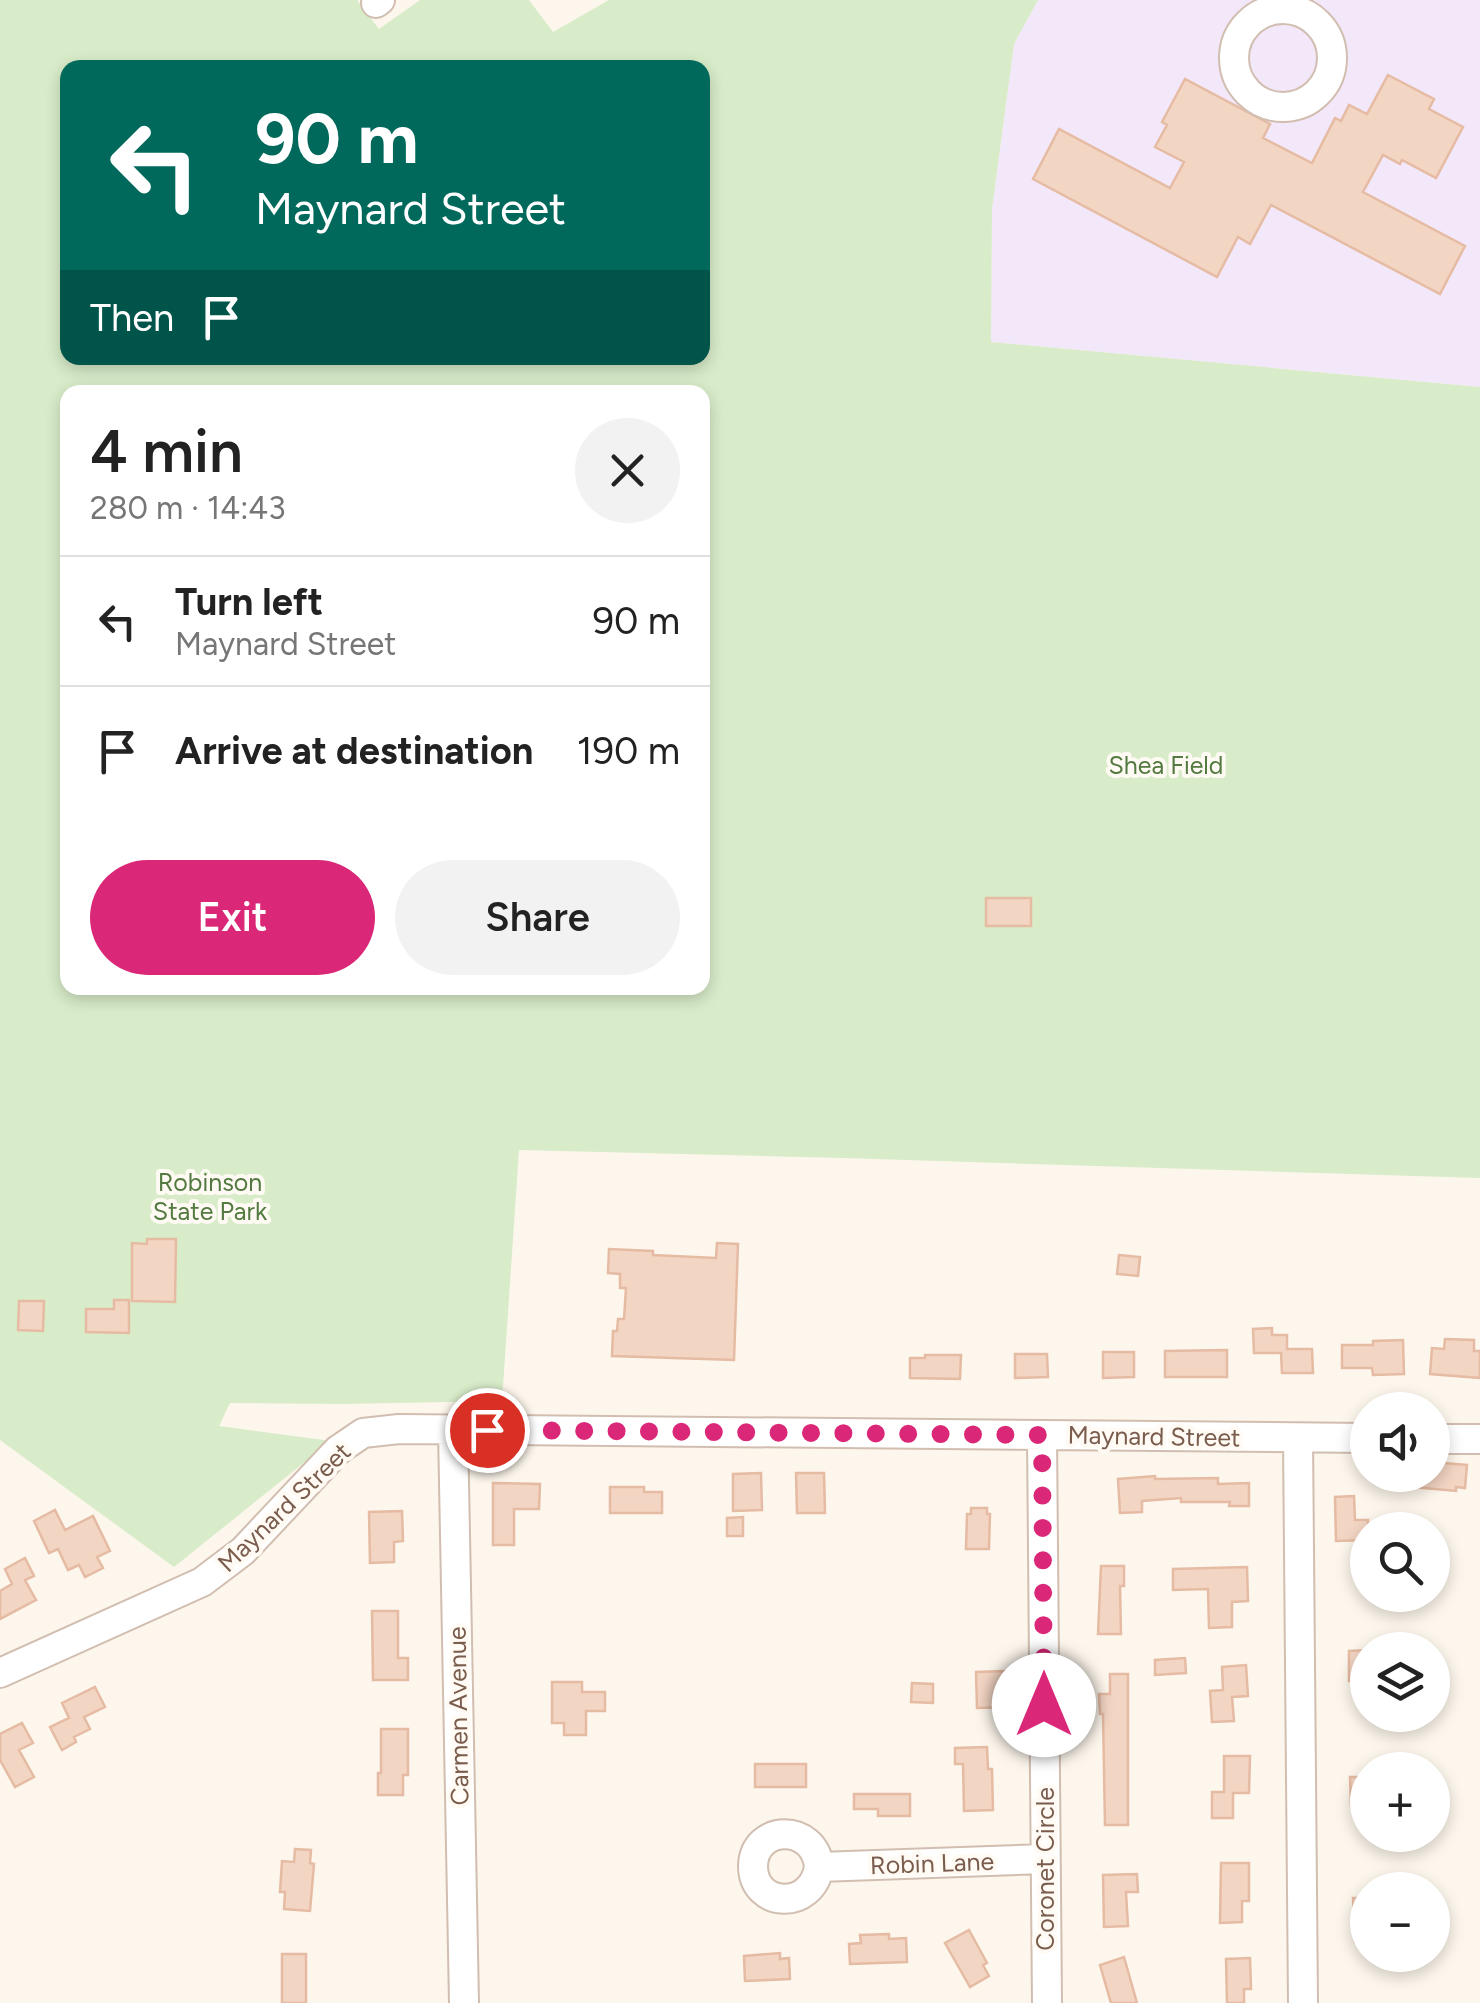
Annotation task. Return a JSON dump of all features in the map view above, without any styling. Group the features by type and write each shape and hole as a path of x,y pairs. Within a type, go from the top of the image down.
{"street":[{"name":"Maynard Street","path":"0,1674 222,1569 244,1552 338,1450 363,1433 388,1429 1350,1438"},
{"name":"Carmen Avenue","path":"453,1430 464,2003"},
{"name":"Coronet Circle","path":"1042,1435 1047,2003"},
{"path":"1298,1438 1303,2003"},
{"path":"1450,1439 1480,1439"},
{"name":"Robin Lane","path":"819,1867 1044,1859"}],"shaded area":[{"path":"1038,0 1480,0 1480,387 991,342 992,209 1014,44"}],"green space":[{"path":"0,0 357,0 379,29 420,0 529,0 553,32 609,0 1038,0 1014,44 992,209 991,342 1480,387 1480,1178 519,1150 502,1401 230,1403 219,1426 331,1441 174,1567 0,1440"}],"building":[{"path":"1388,75 1434,99 1429,109 1463,127 1436,178 1383,155 1363,192 1465,246 1440,294 1271,205 1250,244 1238,237 1217,277 1033,179 1059,129 1170,188 1184,162 1155,147 1167,125 1162,122 1185,79 1270,124 1263,138 1312,163 1335,118 1341,121 1349,105 1367,114"},
{"path":"986,898 1031,898 1031,926 986,926"},
{"path":"147,1239 176,1239 175,1302 132,1301 132,1243 147,1244"},
{"path":"717,1243 738,1244 734,1360 612,1356 613,1331 617,1331 618,1319 624,1319 626,1288 620,1288 620,1274 608,1273 609,1249 716,1258"},
{"path":"1119,1255 1140,1257 1138,1276 1117,1274"},
{"path":"114,1300 129,1300 129,1333 86,1332 86,1309 114,1309"},
{"path":"19,1301 44,1301 43,1331 18,1330"},
{"path":"1272,1328 1272,1335 1287,1335 1287,1349 1312,1349 1313,1373 1282,1373 1281,1353 1254,1353 1253,1329"},
{"path":"1445,1339 1474,1340 1474,1351 1480,1351 1480,1378 1430,1374 1432,1348 1444,1349"},
{"path":"1403,1340 1404,1374 1373,1375 1372,1368 1342,1368 1342,1345"},
{"path":"1227,1350 1227,1377 1165,1377 1165,1351"},
{"path":"1103,1352 1134,1352 1134,1377 1103,1378"},
{"path":"1015,1354 1047,1354 1048,1377 1015,1378"},
{"path":"961,1355 960,1379 910,1378 910,1358"},
{"path":"1450,1464 1467,1465 1465,1488 1456,1487 1456,1491 1450,1490"},
{"path":"761,1473 762,1510 733,1511 733,1474"},
{"path":"796,1473 824,1473 825,1513 797,1513"},
{"path":"1218,1478 1218,1484 1249,1483 1249,1506 1181,1502 1181,1498 1142,1501 1142,1512 1120,1513 1118,1479"},
{"path":"493,1483 540,1484 539,1509 514,1509 514,1545 493,1545"},
{"path":"610,1487 644,1487 644,1492 662,1492 662,1513 610,1513"},
{"path":"1354,1496 1350,1541 1336,1541 1335,1497"},
{"path":"971,1508 987,1508 990,1514 989,1549 966,1549 967,1514 971,1514"},
{"path":"55,1510 65,1530 93,1516 110,1551 97,1557 103,1568 85,1577 79,1565 68,1570 58,1549 49,1553 34,1521"},
{"path":"402,1511 403,1541 394,1542 394,1562 370,1563 369,1512"},
{"path":"743,1517 743,1536 727,1536 727,1518"},
{"path":"25,1558 34,1576 25,1580 36,1600 0,1619 0,1591 12,1584 5,1569"},
{"path":"1101,1566 1124,1566 1124,1586 1120,1586 1121,1634 1098,1634"},
{"path":"1247,1567 1248,1601 1232,1602 1232,1627 1209,1628 1208,1589 1173,1590 1173,1569"},
{"path":"372,1611 398,1611 398,1658 408,1658 408,1680 373,1680"},
{"path":"1185,1658 1186,1673 1155,1675 1155,1660"},
{"path":"1246,1665 1248,1696 1232,1697 1234,1721 1212,1722 1210,1691 1223,1690 1222,1667"},
{"path":"1006,1671 1007,1707 977,1708 976,1672"},
{"path":"1110,1674 1128,1674 1128,1825 1105,1825 1103,1714 1099,1694 1110,1694"},
{"path":"552,1682 582,1682 582,1692 605,1692 605,1711 586,1711 586,1735 564,1735 564,1723 552,1723"},
{"path":"912,1683 933,1684 933,1703 911,1702"},
{"path":"95,1687 105,1707 84,1717 90,1729 74,1737 76,1742 62,1750 50,1727 69,1718 62,1703"},
{"path":"22,1723 33,1743 19,1750 34,1777 15,1787 0,1760 0,1734"},
{"path":"381,1729 408,1729 408,1775 403,1775 403,1795 378,1795"},
{"path":"987,1747 993,1810 964,1811 963,1764 955,1764 955,1748"},
{"path":"1224,1756 1250,1756 1249,1793 1233,1793 1233,1818 1212,1818 1212,1792 1224,1792"},
{"path":"755,1764 806,1764 806,1787 755,1787"},
{"path":"854,1794 910,1794 910,1816 878,1816 878,1809 854,1809"},
{"path":"295,1849 311,1850 310,1863 314,1864 310,1911 284,1909 285,1892 280,1892 282,1861 294,1862"},
{"path":"1221,1863 1249,1863 1249,1901 1242,1901 1242,1922 1220,1923"},
{"path":"1137,1874 1138,1892 1126,1892 1128,1926 1104,1927 1103,1875"},
{"path":"969,1930 987,1963 983,1965 989,1976 970,1987 945,1943"},
{"path":"889,1934 889,1939 906,1938 907,1962 850,1964 849,1944 861,1943 860,1935"},
{"path":"780,1953 780,1959 789,1958 790,1979 745,1981 744,1956"},
{"path":"282,1954 306,1954 306,2003 282,2003"},
{"path":"1124,1957 1137,2003 1111,2003 1100,1965"},
{"path":"1250,1958 1251,1989 1244,1989 1244,2003 1227,2003 1226,1959"}],"route":[{"path":"487,1430 1042,1435 1044,1705"}],"park label":[{"name":"Shea Field","path":"1166,765"},
{"name":"Robinson State Park","path":"210,1196"}]}
